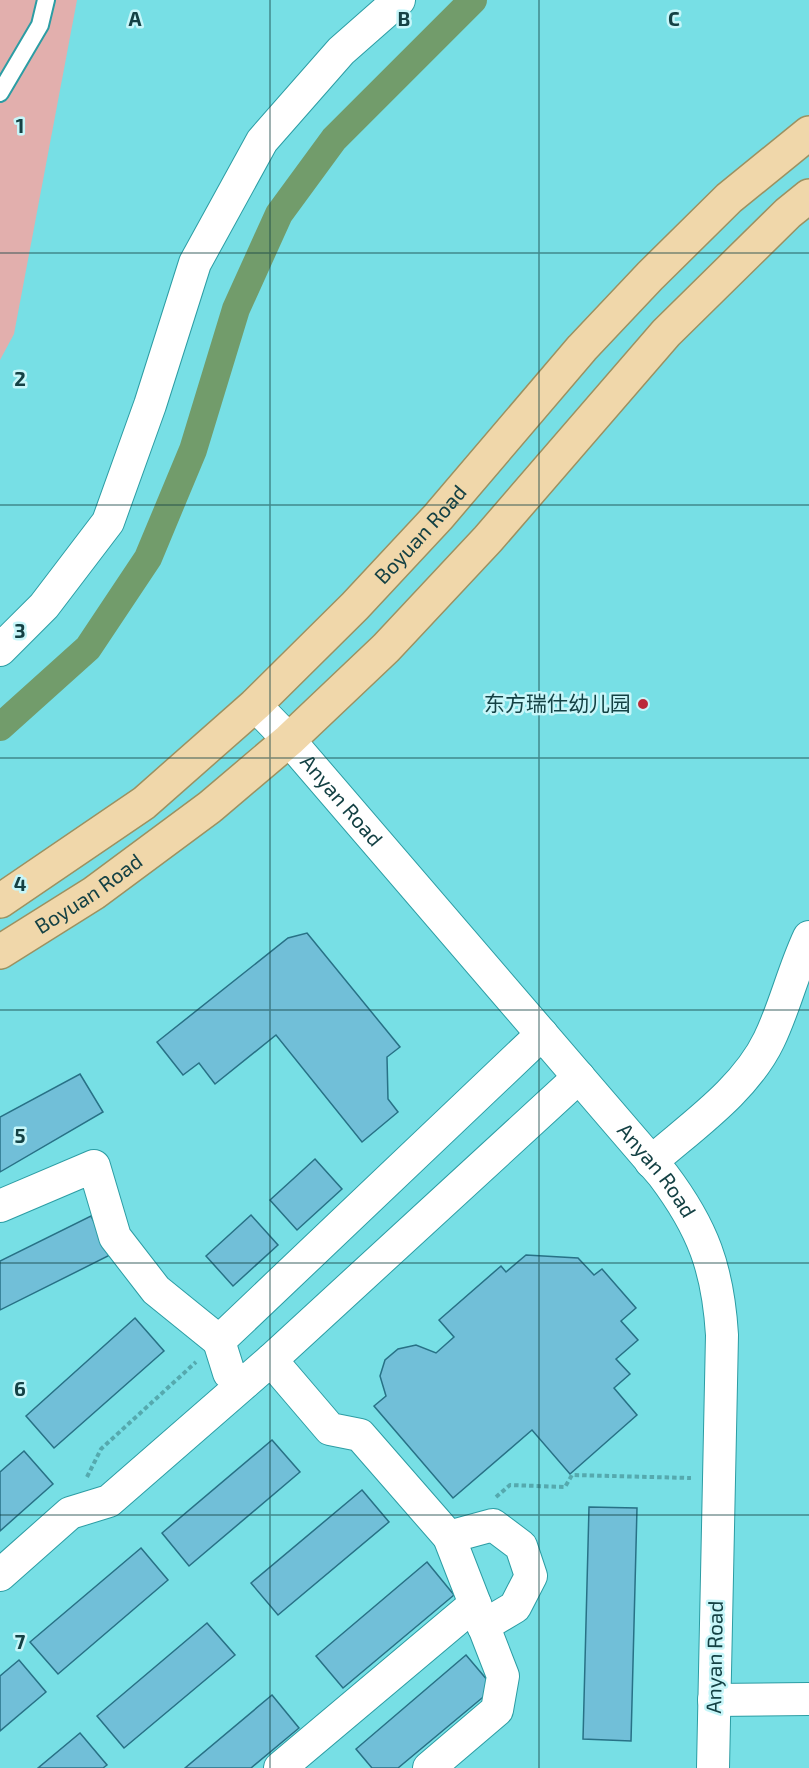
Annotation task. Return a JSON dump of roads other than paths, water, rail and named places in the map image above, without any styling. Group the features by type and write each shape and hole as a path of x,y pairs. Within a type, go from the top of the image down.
{"main road":[{"name":"Boyuan Road","path":"0,901 144,802 255,705 356,606 582,348 650,276 729,198 809,133"},
{"name":"Boyuan Road","path":"0,952 94,893 210,807 289,740 386,648 488,540 666,333 788,213 809,196"}],"street":[{"path":"0,650 44,606 108,522 150,405 195,263 262,141 341,51 399,0"},
{"name":"Anyan Road","path":"255,705 289,740 651,1162 691,1215 702,1235 716,1275 722,1335 713,1768"},
{"path":"651,1162 712,1109 749,1072 768,1042 807,941"},
{"path":"219,1341 542,1034"},
{"path":"0,1575 70,1513 109,1501 271,1360 579,1077"},
{"path":"0,1206 94,1166 115,1238 156,1290 219,1341 229,1373 244,1383"},
{"path":"271,1360 330,1429 360,1435 449,1537 503,1676 496,1710 429,1768"},
{"path":"280,1768 479,1615 514,1607 531,1576 521,1546 493,1525 449,1537"},
{"path":"714,1700 802,1700"}],"lane":[{"path":"0,93 40,25 46,0"}],"waterway":[{"path":"0,727 88,648 148,558 193,450 236,309 279,214 334,139 473,0"}],"place":[{"name":"东方瑞仕幼儿园","path":"643,704"}]}
